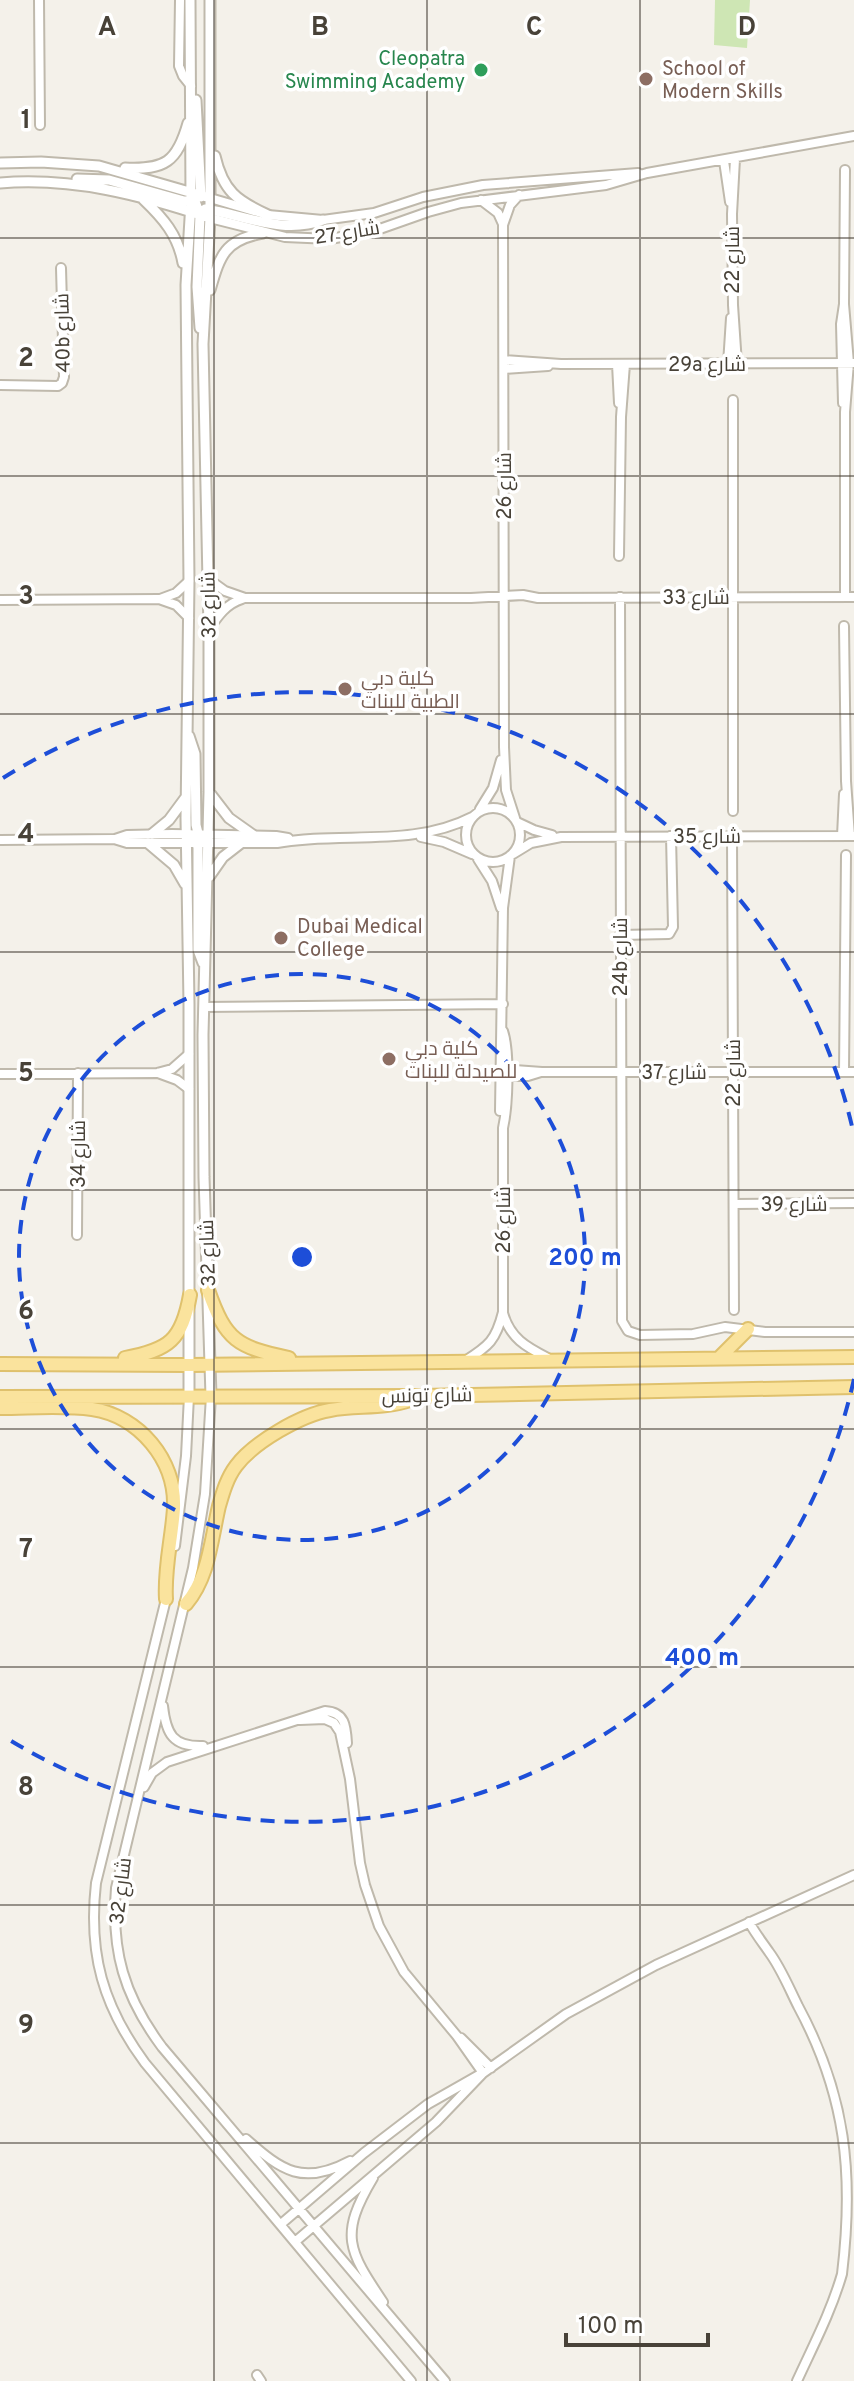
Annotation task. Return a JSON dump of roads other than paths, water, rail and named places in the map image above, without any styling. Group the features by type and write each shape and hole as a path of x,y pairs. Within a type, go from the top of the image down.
{"main road":[{"path":"208,1290 220,1323 233,1338 253,1350 307,1363"},
{"path":"97,1364 147,1354 164,1347 183,1325 190,1295"},
{"path":"719,1358 748,1329"},
{"name":"شارع تونس","path":"0,1364 189,1365 854,1357"},
{"name":"شارع تونس","path":"0,1397 421,1396 854,1387"},
{"path":"186,1604 203,1576 228,1479 237,1464 249,1453 315,1413 396,1404 421,1396"},
{"path":"0,1408 102,1411 126,1421 153,1445 166,1464 173,1497 166,1599"}],"street":[{"path":"39,0 40,125"},
{"path":"180,0 179,66 191,86 198,112 200,205 197,287 203,344"},
{"name":"شارع 32","path":"190,0 191,112 206,305 203,344 209,792 203,838 208,880 204,966 204,1177 211,1396 205,1494 186,1604 116,1888 115,1937 130,1995 147,2027 445,2381"},
{"name":"شارع 32","path":"210,0 211,142 186,285 189,1420 183,1492 166,1599 96,1883 93,1921 97,1965 111,2007 132,2045 411,2381"},
{"path":"99,166 145,169 165,163 179,150 191,112"},
{"name":"شارع 27","path":"0,183 66,182 98,186 140,197 323,220 374,213 423,197 483,185 647,173 854,136"},
{"path":"211,142 218,170 227,188 239,201 268,215"},
{"name":"شارع 22","path":"732,364 735,159"},
{"name":"شارع 22","path":"724,161 732,214"},
{"name":"شارع 27","path":"0,163 99,166 263,233 307,239 352,236 428,212 481,200 606,185 647,173"},
{"path":"845,170 849,597"},
{"path":"66,182 87,178 109,180 277,225 300,226 323,220"},
{"name":"شارع 26","path":"516,820 506,790 504,747 503,225 510,205 519,195"},
{"path":"140,197 163,219 178,242 186,285"},
{"path":"481,200 498,213 503,225"},
{"path":"206,305 217,264 224,251 239,239 263,233"},
{"name":"40b شارع","path":"0,385 58,386 64,380 61,268"},
{"name":"29a شارع","path":"504,365 848,363"},
{"path":"619,556 621,364"},
{"path":"733,400 733,811"},
{"name":"شارع 33","path":"207,578 225,591 245,598 471,598 480,601 504,598 526,601 538,598 849,597"},
{"path":"0,600 159,599 176,593 189,581"},
{"name":"24b شارع","path":"620,597 621,1317 628,1331 640,1335 693,1334 725,1327"},
{"path":"209,630 223,610 245,598"},
{"path":"159,599 176,605 189,618"},
{"path":"844,626 849,836"},
{"path":"187,733 195,750 203,838 198,950 204,966"},
{"name":"شارع 26","path":"475,814 493,788 504,747"},
{"path":"209,792 229,818 253,835"},
{"path":"150,839 186,797"},
{"path":"0,840 114,839 127,835 150,839 253,835 291,839 412,836 443,830 494,807 516,820 520,838 512,855 494,862 444,842 412,836"},
{"path":"475,814 465,832 466,840 476,856"},
{"name":"شارع 35","path":"516,820 534,830 561,837"},
{"path":"620,935 669,934 673,927 671,836"},
{"name":"شارع 22","path":"732,836 734,1310"},
{"name":"شارع 35","path":"512,855 540,840 561,837 849,836"},
{"path":"203,838 241,843 277,843 291,839"},
{"path":"150,839 181,873 187,888"},
{"path":"208,880 223,857 241,843"},
{"name":"شارع 26","path":"464,1362 494,1339 503,1312 501,1114 506,1045 503,1031 503,921 505,882 512,855"},
{"path":"846,855 849,1072"},
{"name":"شارع 26","path":"476,856 497,894 503,921"},
{"path":"204,1007 503,1004"},
{"path":"0,1074 157,1073 172,1069 189,1054"},
{"name":"شارع 37","path":"503,1072 528,1076 542,1072 849,1072"},
{"name":"شارع 34","path":"77,1235 78,1073"},
{"path":"157,1073 177,1080 189,1089"},
{"name":"شارع 39","path":"734,1204 854,1203"},
{"path":"503,1312 516,1340 552,1360"},
{"path":"725,1327 765,1332 854,1332"},
{"path":"725,1327 736,1339"},
{"path":"163,1698 166,1725 175,1740 191,1746 216,1746"},
{"path":"138,1799 159,1767 176,1758 300,1720 325,1719 338,1727 350,1779 360,1863 379,1926 404,1972 487,2071"},
{"path":"296,2241 451,2108 487,2071 540,2031 595,1996 656,1965 854,1875"},
{"path":"752,1920 767,1943 832,2076 846,2123 853,2183 849,2244 842,2274 797,2381"},
{"path":"281,2224 364,2153 441,2095 487,2071"},
{"path":"222,2117 271,2161 282,2169 296,2173 323,2173 364,2153"},
{"path":"377,2170 354,2213 351,2243 362,2271 408,2339"}],"place":[{"name":"Cleopatra Swimming Academy","path":"481,70"},
{"name":"School of Modern Skills","path":"646,79"},
{"name":"كلية دبي الطبية للبنات","path":"345,689"},
{"name":"Dubai Medical College","path":"281,938"},
{"name":"كلية دبي للصيدلة للبنات","path":"389,1059"}]}
